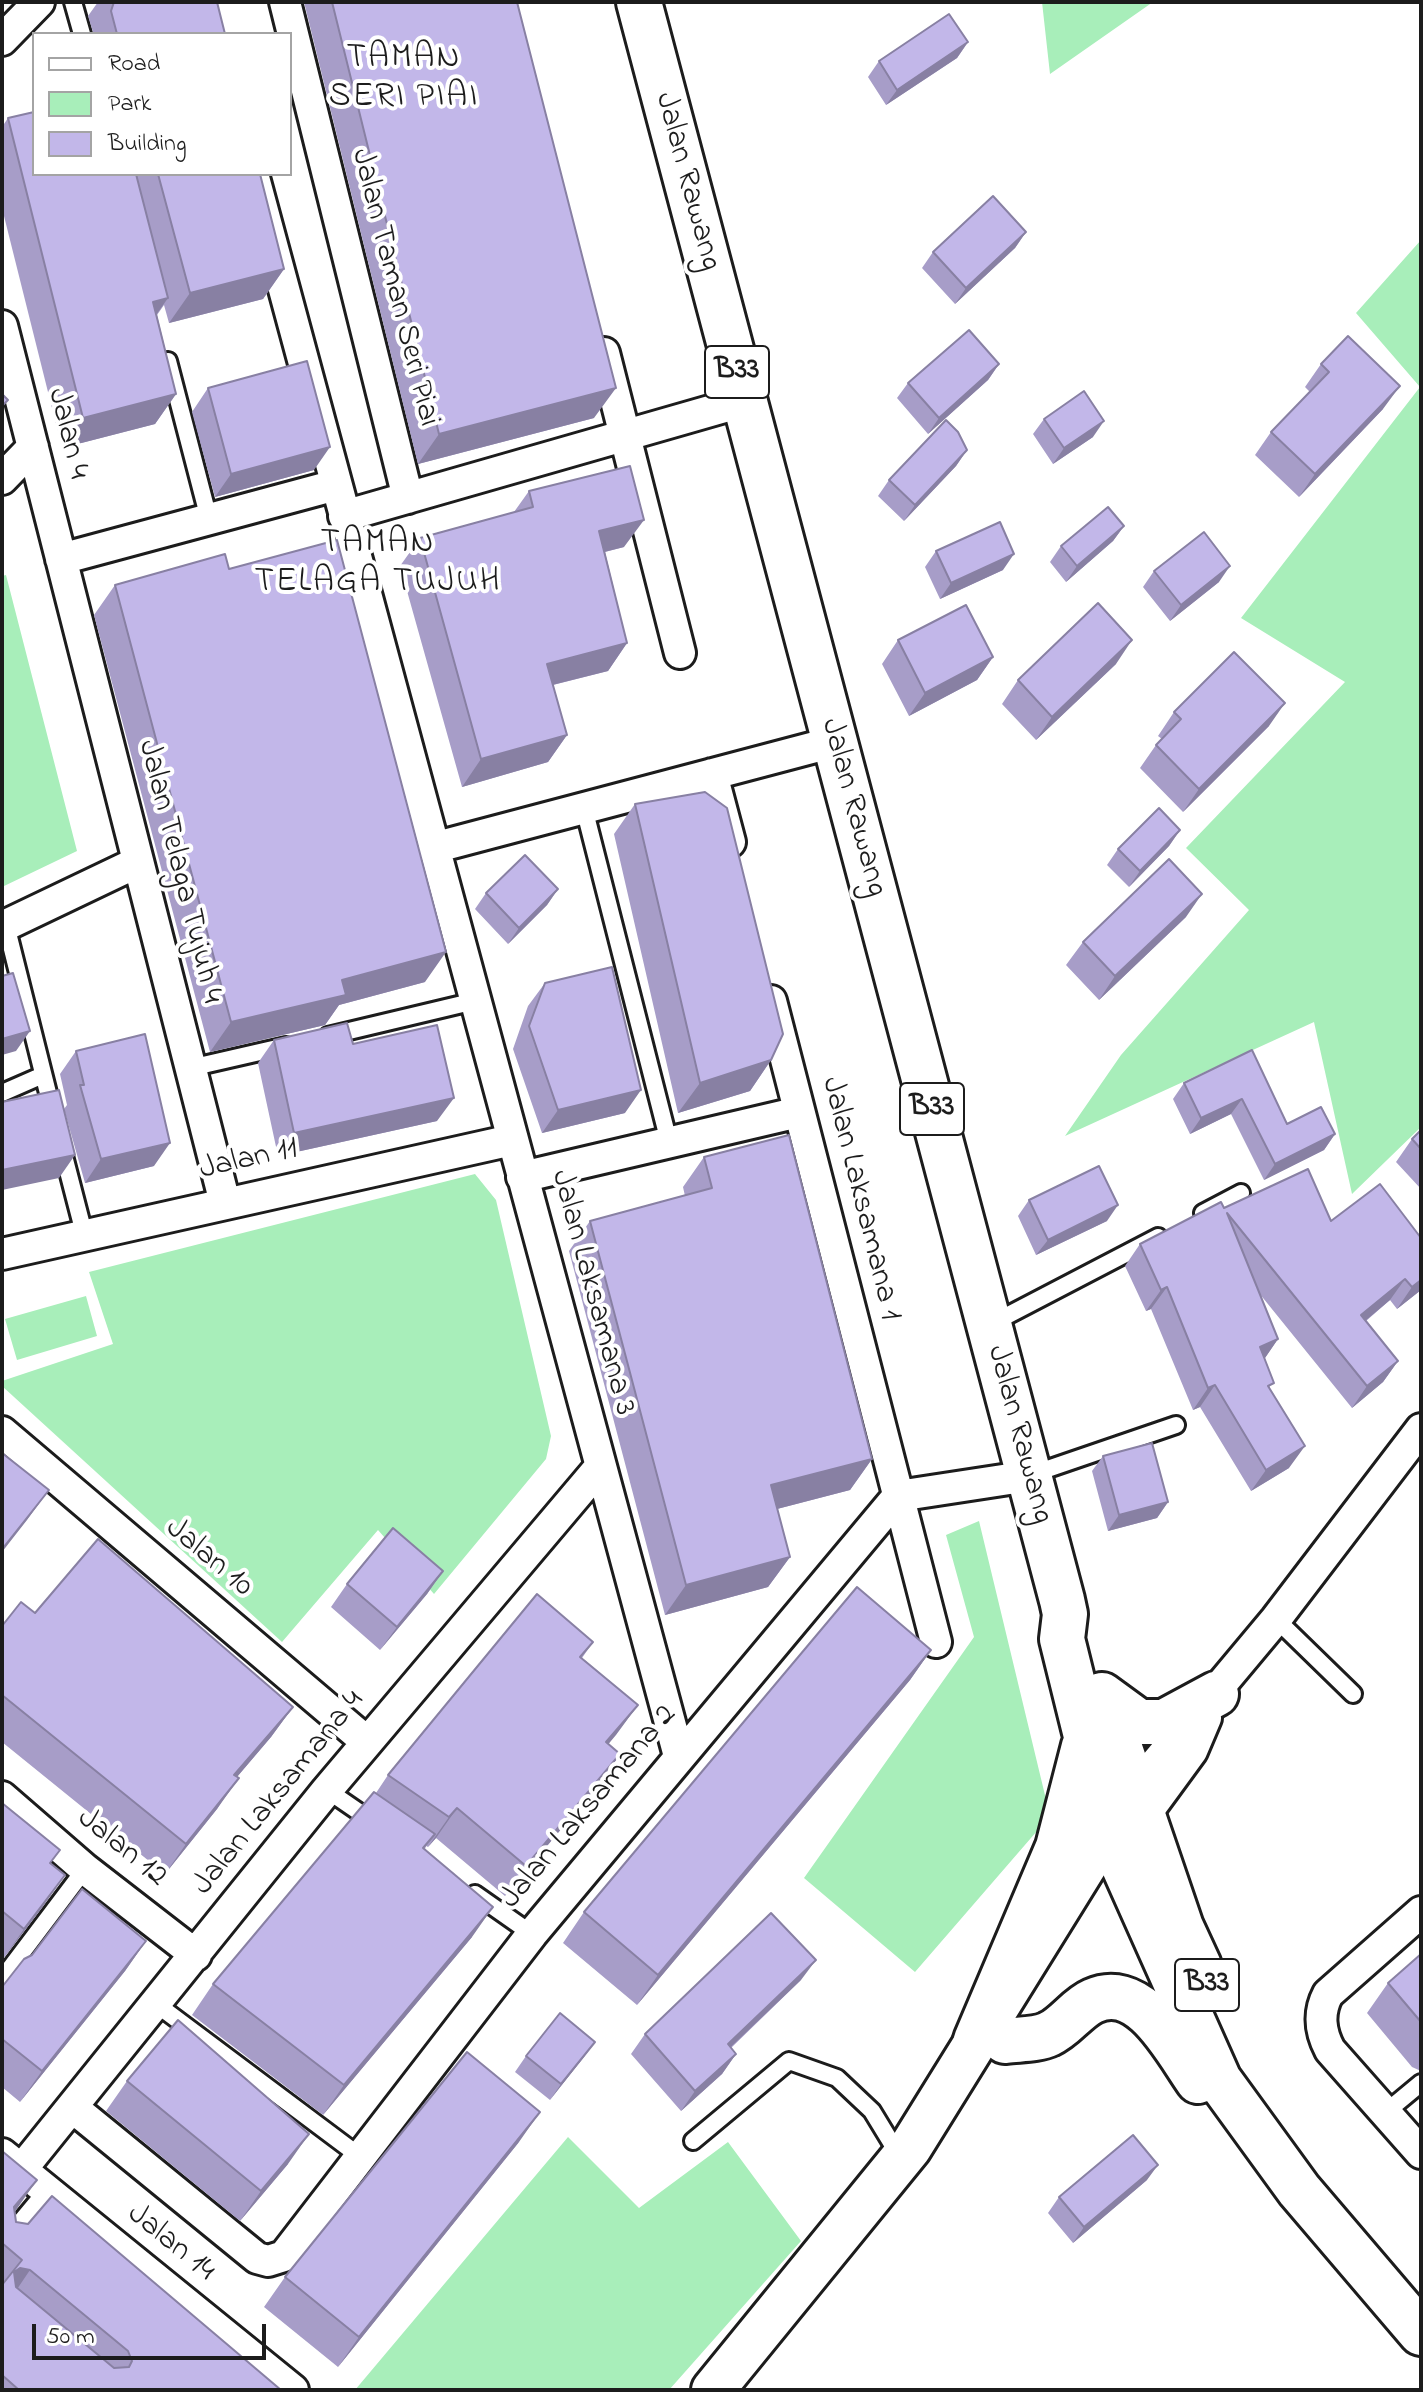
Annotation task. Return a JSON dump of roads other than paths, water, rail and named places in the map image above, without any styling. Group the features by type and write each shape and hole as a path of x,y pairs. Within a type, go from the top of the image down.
{"main road":[{"name":"Jalan Rawang","path":"639,2 1065,1614 1062,1639 1086,1738 1181,1927 1251,2090 1269,2151 1421,2333"},
{"name":"Jalan Rawang","path":"1065,1614 1083,1633 1102,1695 1126,1822"},
{"path":"1102,1695 1139,1722 1164,1722 1216,1694"},
{"path":"1086,1738 1058,1847 991,2040 1048,2035 1092,2001 1108,1996 1125,1999 1141,2007 1155,2021 1239,2136 1269,2151"}],"street":[{"path":"2,40 39,2"},
{"name":"Jalan Taman Seri Piai","path":"285,2 408,498"},
{"name":"Jalan Laksamana 3","path":"254,176 679,1756"},
{"name":"Jalan 4","path":"2,326 61,559"},
{"path":"597,327 680,653"},
{"path":"344,516 745,401"},
{"path":"2,479 33,447"},
{"path":"61,559 336,485"},
{"name":"Jalan Telaga Tujuh 4","path":"61,559 225,1203"},
{"path":"433,848 834,742"},
{"path":"712,774 736,866"},
{"path":"4,926 138,862"},
{"name":"Jalan Laksamana 1","path":"764,974 936,1642"},
{"path":"522,1177 799,1112"},
{"name":"Jalan 11","path":"2,1254 512,1140"},
{"path":"713,2390 906,2154 991,2040 1126,1822 1216,1694 1421,1429"},
{"name":"Jalan 10","path":"2,1432 367,1742"},
{"name":"Jalan Laksamana 4","path":"12,2162 72,2107 327,1790 600,1467"},
{"path":"898,1496 1029,1476"},
{"name":"Jalan Laksamana 2","path":"72,2107 257,2258 268,2261 284,2256 532,1934 898,1496"},
{"name":"Jalan 12","path":"2,1797 85,1869 196,1955"},
{"path":"1421,1912 1328,1994 1322,2006 1323,2036 1330,2050 1421,2153"},
{"name":"Jalan 14","path":"12,2162 293,2390"}],"lane":[{"path":"73,2 81,32"},
{"path":"162,339 209,519"},
{"path":"584,808 669,1142"},
{"path":"4,926 85,1237"},
{"path":"190,1068 475,1001"},
{"path":"2,1093 43,1075"},
{"path":"989,1325 1241,1193"},
{"path":"1029,1476 1176,1425"},
{"path":"1276,1619 1353,1694"},
{"path":"327,1790 391,1835"},
{"path":"2,1979 85,1869"},
{"path":"455,1880 532,1934"},
{"path":"155,2003 362,2158"},
{"path":"693,2141 789,2061 837,2078 872,2111 906,2154"},
{"path":"1386,2112 1421,2083"},
{"path":"2,2244 47,2190"}],"district":[{"name":"TAMAN SERI PIAI","path":"404,80"},
{"name":"TAMAN TELAGA TUJUH","path":"378,564"}]}
